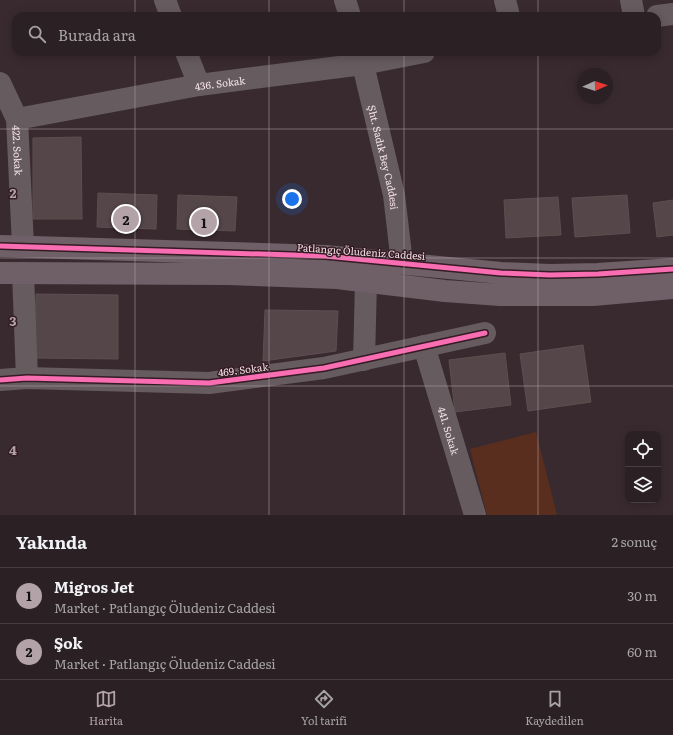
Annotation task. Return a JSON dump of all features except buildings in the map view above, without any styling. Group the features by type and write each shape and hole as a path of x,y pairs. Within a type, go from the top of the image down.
{"main road":[{"name":"Patlangıç Öludeniz Caddesi","path":"0,246 325,256 501,273 550,275 598,274 673,269"},
{"path":"0,273 228,274 337,278 445,291 500,295 593,295 673,288"}],"street":[{"path":"165,0 170,12"},
{"path":"345,0 349,12"},
{"path":"505,0 509,12"},
{"path":"631,0 633,12"},
{"path":"661,16 673,14"},
{"path":"188,56 199,85"},
{"name":"436. Sokak","path":"17,119 199,85 362,58 383,56"},
{"name":"Şht. Sadık Bey Caddesi","path":"362,58 394,195 402,263"},
{"name":"422. Sokak","path":"0,83 17,119 23,246"},
{"path":"23,273 27,378"},
{"path":"364,360 366,282"},
{"name":"469. Sokak","path":"0,380 27,378 209,383 324,368 485,333"},
{"name":"441. Sokak","path":"424,346 474,515"}],"shaded area":[{"path":"536,432 557,515 487,515 470,449"}],"cycle path":[{"path":"0,246 325,256 501,273 550,275 598,274 673,269"},
{"path":"0,380 27,378 209,383 324,368 485,333"}],"place":[{"name":"Şok","path":"126,219"},
{"name":"Migros Jet","path":"204,222"}]}
